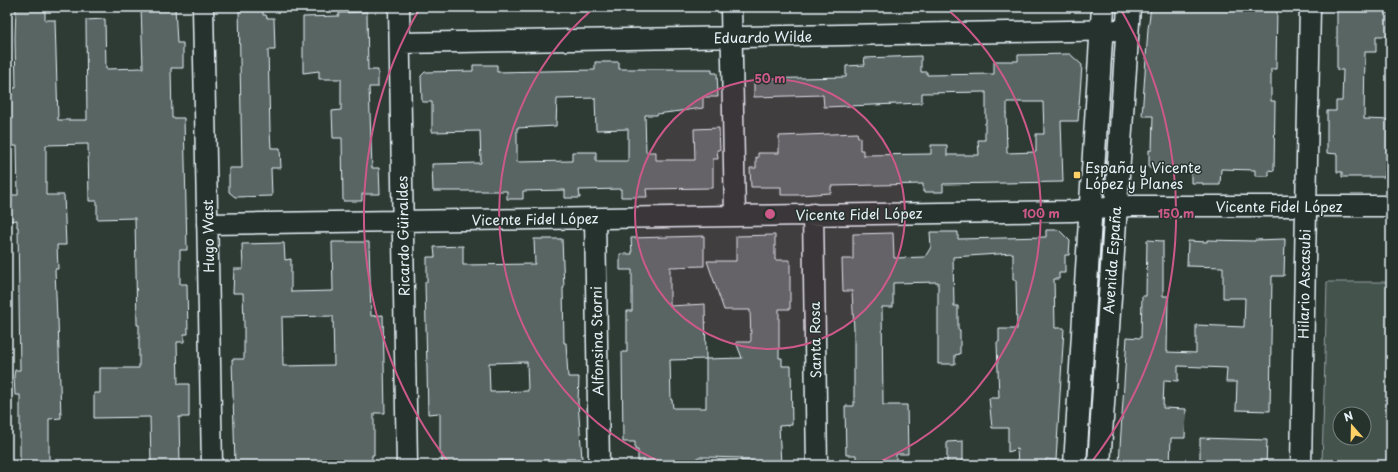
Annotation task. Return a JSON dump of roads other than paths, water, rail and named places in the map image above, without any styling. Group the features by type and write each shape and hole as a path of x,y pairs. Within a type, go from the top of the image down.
{"main road":[{"name":"Avenida España","path":"1075,465 1103,7"},
{"name":"Avenida España","path":"1099,465 1129,7"}],"street":[{"name":"Hugo Wast","path":"203,7 212,465"},
{"name":"Ricardo Güiraldes","path":"399,7 407,465"},
{"path":"731,7 735,216"},
{"name":"Hilario Ascasubi","path":"1301,465 1310,7"},
{"name":"Eduardo Wilde","path":"400,43 1127,30"},
{"name":"Vicente Fidel López","path":"208,224 1072,211 1131,206 1391,206"},
{"name":"Santa Rosa","path":"813,214 817,465"},
{"name":"Alfonsina Storni","path":"595,218 599,465"}],"place":[{"name":"España y Vicente López y Planes","path":"1077,175"}]}
